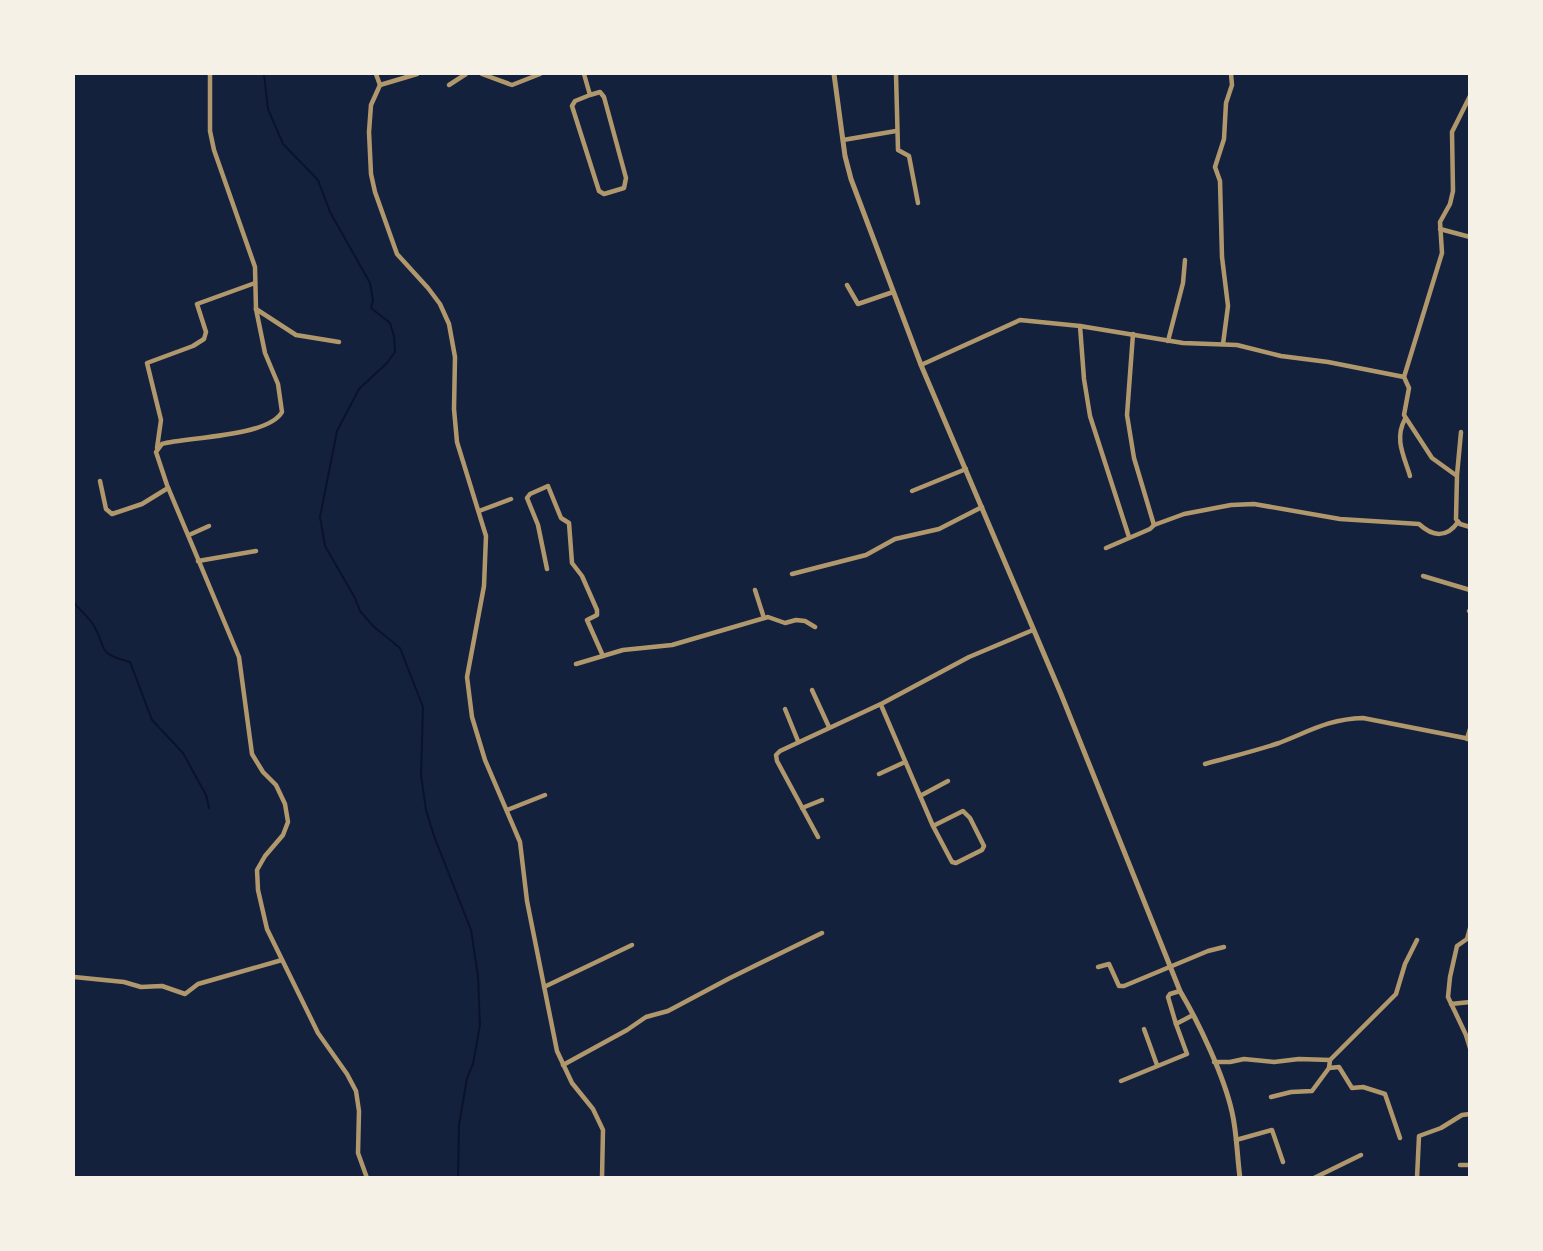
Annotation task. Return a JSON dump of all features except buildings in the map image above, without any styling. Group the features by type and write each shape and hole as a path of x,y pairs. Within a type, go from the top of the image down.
{"street":[{"path":"157,449 169,442 216,438 235,433 280,416 278,384 265,353 256,309 251,254 214,150 210,74"},
{"path":"376,74 380,85 371,105 369,132 371,174 375,192 397,254 440,304 449,324 454,357 455,433 459,454 486,536 487,556 478,624 466,685 472,717 485,760 520,842 527,901 554,1040 562,1065 572,1083 593,1109 603,1130 602,1178"},
{"path":"380,85 417,74"},
{"path":"449,85 466,74"},
{"path":"482,74 512,85 540,74"},
{"path":"584,74 590,94"},
{"path":"834,74 851,179 921,365 1213,1062 1233,1114 1240,1178"},
{"path":"896,74 898,150 909,156 918,203"},
{"path":"1223,344 1228,306 1222,257 1220,181 1215,167 1224,139 1226,103 1232,86 1231,74"},
{"path":"600,92 604,97 626,178 624,188 604,194 598,191 572,106 575,101 590,94 600,92"},
{"path":"1457,476 1432,458 1406,418 1404,408 1409,388 1404,377 1441,257 1441,220 1453,195 1454,159 1451,136 1467,107 1469,96"},
{"path":"843,140 896,131"},
{"path":"1440,229 1469,237"},
{"path":"1168,341 1183,283 1185,260"},
{"path":"255,283 197,304 206,332 204,339 193,346 147,363 161,419 157,449 168,488 239,657 251,754 282,794 288,816 284,835 265,856 257,870 258,890 267,929 318,1033 356,1091 359,1111 358,1153 368,1178"},
{"path":"847,285 858,304 893,292"},
{"path":"256,309 296,335 340,342"},
{"path":"921,365 1015,320 1080,326 1192,344 1244,346 1281,356 1404,377"},
{"path":"1080,326 1090,416 1129,537"},
{"path":"1133,334 1128,426 1133,458 1154,525"},
{"path":"1406,418 1401,426 1400,446 1410,476"},
{"path":"1461,432 1455,512 1458,522 1469,527"},
{"path":"912,492 966,469"},
{"path":"100,481 106,509 112,514 142,504 168,488"},
{"path":"547,569 538,525 527,498 548,486 561,518 569,523 572,563 585,582 597,610 597,615 587,620 603,656"},
{"path":"479,511 511,499"},
{"path":"1106,548 1184,514 1231,505 1254,504 1340,519 1419,524 1422,528 1443,534 1450,532 1458,522"},
{"path":"792,574 866,555 895,539 946,526 982,507"},
{"path":"189,535 209,526"},
{"path":"198,561 256,551"},
{"path":"1423,576 1469,590"},
{"path":"755,590 764,618"},
{"path":"576,664 623,650 672,645 764,618 771,617 785,623 804,621 815,627"},
{"path":"818,837 777,761 776,755 784,747 880,704 969,657 1033,630"},
{"path":"812,690 829,727"},
{"path":"880,704 933,825 953,863 982,850 984,846 970,818 963,811 933,825"},
{"path":"785,709 798,741"},
{"path":"1205,764 1279,743 1330,721 1350,718 1363,718 1468,739 1469,729"},
{"path":"879,774 905,762"},
{"path":"920,796 948,781"},
{"path":"507,810 545,795"},
{"path":"802,808 822,800"},
{"path":"1469,928 1467,939 1457,946 1448,991 1469,1048"},
{"path":"562,1065 646,1017 668,1011 822,933"},
{"path":"1271,1097 1312,1091 1329,1068 1330,1060 1396,994 1405,964 1417,940"},
{"path":"544,987 632,945"},
{"path":"1098,967 1109,964 1119,986 1224,947"},
{"path":"74,977 146,987 162,986 185,994 198,984 282,960"},
{"path":"1121,1081 1187,1054 1168,997 1181,991"},
{"path":"1451,1004 1469,1002"},
{"path":"1176,1024 1194,1015"},
{"path":"1144,1029 1157,1065"},
{"path":"1213,1062 1244,1059 1274,1062 1299,1059 1330,1060"},
{"path":"1329,1068 1339,1067 1352,1088 1363,1087 1385,1094 1400,1138"},
{"path":"1418,1178 1419,1136 1469,1114"},
{"path":"1235,1140 1272,1129 1283,1162"},
{"path":"1314,1178 1361,1155"},
{"path":"1460,1165 1469,1165"}],"waterway":[{"path":"264,74 268,109 283,144 318,180 330,212 370,283 373,300 371,308 390,323 394,336 395,352 359,389 337,431 320,517 325,546 360,611 373,626 400,648 423,707 421,775 426,810 471,930 478,976 480,1025 459,1125 458,1178"},
{"path":"74,603 93,624 107,653 130,662 152,720 183,753 206,795 209,808"}]}
